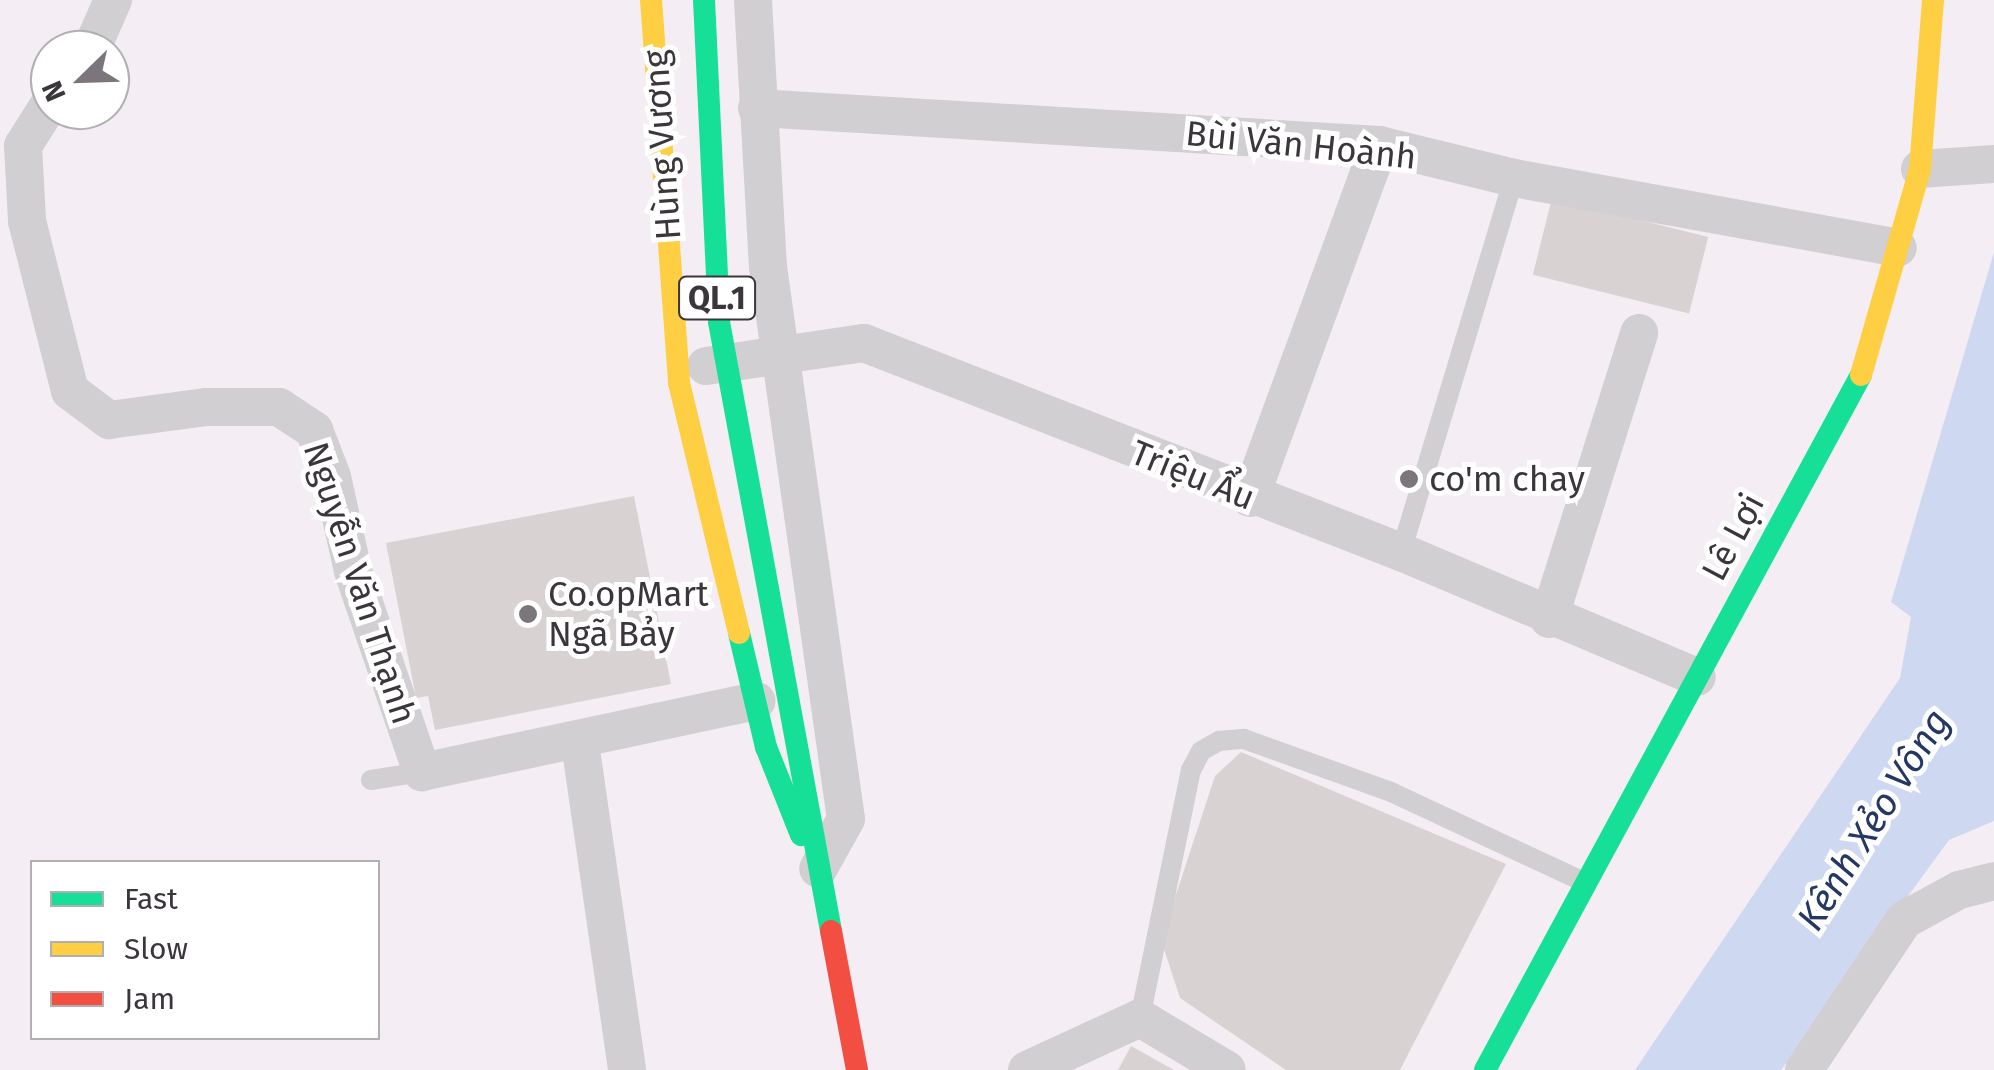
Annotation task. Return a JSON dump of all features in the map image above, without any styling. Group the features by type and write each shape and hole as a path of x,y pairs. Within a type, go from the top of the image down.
{"street":[{"path":"100,30 113,0"},
{"name":"Hùng Vương","path":"651,0 678,369 757,701 792,817 818,869"},
{"name":"Hùng Vương","path":"704,0 719,322 857,1070"},
{"path":"753,0 757,108 781,356 846,820 818,869"},
{"name":"Lê Lợi","path":"1485,1070 1590,885 1697,677 1868,362 1920,169 1933,0"},
{"name":"Bùi Văn Hoành","path":"757,108 1379,145 1514,178 1898,248"},
{"name":"Nguyễn Văn Thạnh","path":"33,130 23,146 27,221 70,391 109,420 207,408 279,408 314,430 332,477 353,570 422,772 580,743 757,701"},
{"path":"1250,498 1379,145"},
{"path":"1920,169 1994,164"},
{"path":"1549,618 1638,333"},
{"name":"Triệu Ẩu","path":"678,369 864,343 1250,498 1400,552 1549,618 1697,677"},
{"path":"580,743 627,1070"},
{"path":"1804,1070 1904,920 1958,890 1994,881"},
{"path":"1026,1070 1140,1018 1227,1070"}],"lane":[{"path":"1400,552 1514,178"},
{"path":"1140,1018 1191,770 1201,751 1220,741 1244,739 1391,792 1590,885"},
{"path":"371,780 422,772"}],"water":[{"name":"Kênh Xẻo Vông","path":"1994,252 1994,821 1949,840 1781,1070 1635,1070 1900,678 1911,617 1891,602"}],"building":[{"path":"1552,198 1708,237 1689,314 1533,275"},
{"name":"Co.opMart Ngã Bảy","path":"634,496 671,684 435,730 428,696 416,698 386,543"},
{"path":"1241,752 1506,864 1400,1070 1286,1070 1180,998 1161,940 1215,776"},
{"path":"1131,1046 1174,1070 1118,1070"}],"traffic: fast":[{"path":"704,0 719,322 831,931"},
{"path":"1485,1070 1861,375"},
{"path":"739,633 766,747 801,835"}],"traffic: slow":[{"path":"651,0 679,383 739,633"},
{"path":"1861,375 1920,169 1933,0"}],"traffic: jam":[{"path":"831,931 857,1070"}],"place":[{"name":"co'm chay","path":"1409,479"},
{"name":"Co.opMart Ngã Bảy","path":"528,614"}]}
